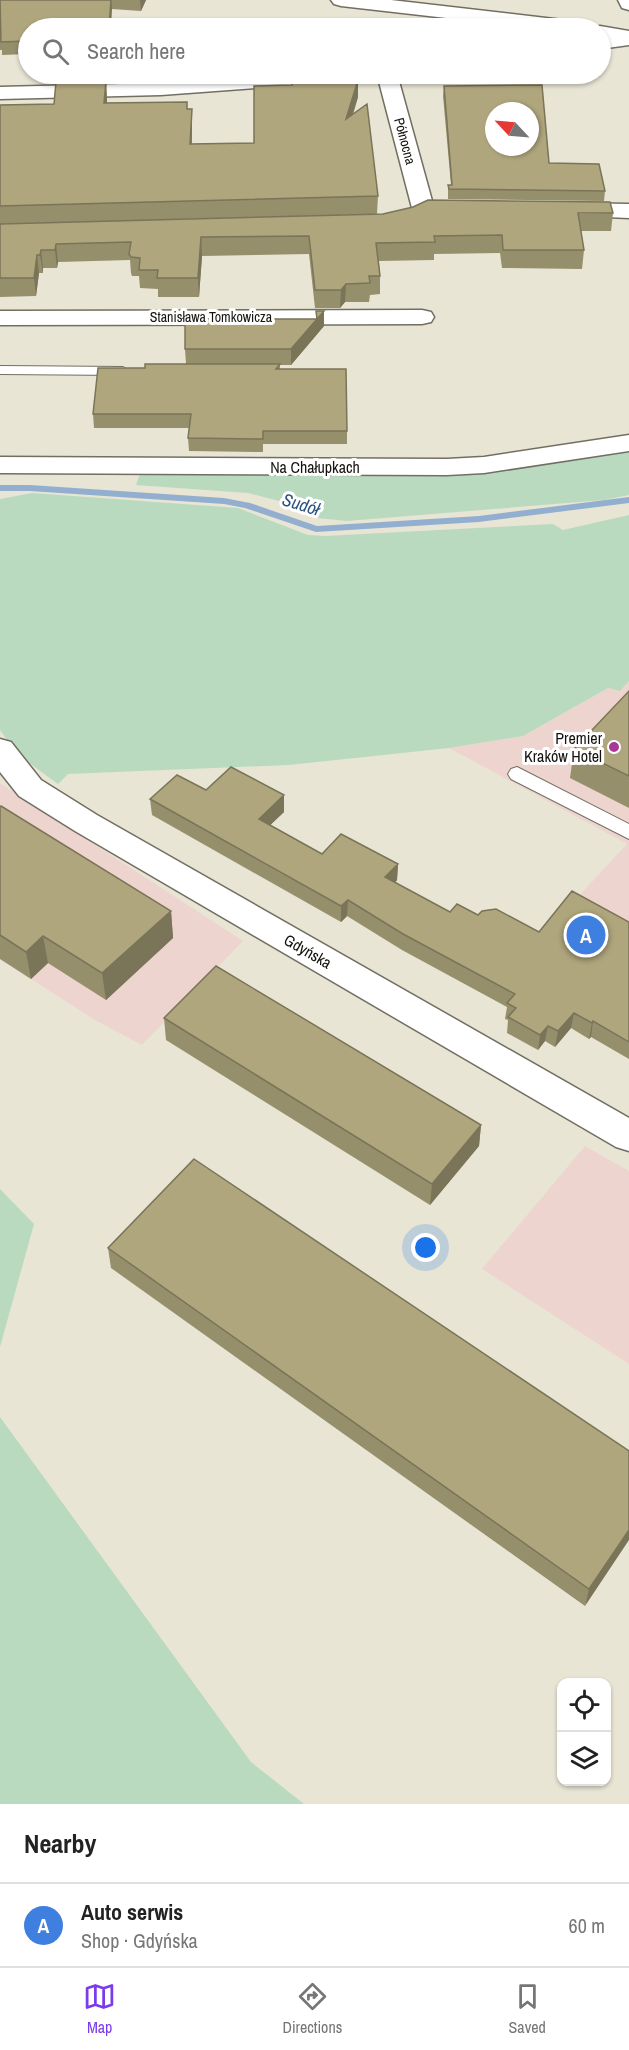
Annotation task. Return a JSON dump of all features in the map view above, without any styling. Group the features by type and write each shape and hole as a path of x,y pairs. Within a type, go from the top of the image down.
{"street":[{"path":"341,0 495,18"},
{"path":"611,34 629,38"},
{"path":"611,41 629,38"},
{"path":"0,93 161,89 229,84"},
{"name":"Północna","path":"390,84 424,211"},
{"path":"549,210 629,211"},
{"name":"Stanisława Tomkowicza","path":"0,318 422,317"},
{"name":"Na Chałupkach","path":"0,465 447,468 484,465 629,443"},
{"name":"Gdyńska","path":"0,750 30,788 86,823 629,1136"}],"lane":[{"path":"0,370 140,371"},
{"path":"517,774 629,832"}],"shaded area":[{"path":"629,681 629,927 576,899 627,844 449,748 523,736 608,688 620,691"},
{"path":"0,783 243,941 142,1045 95,1020 0,959"},
{"path":"585,1146 629,1171 629,1364 482,1269"}],"green space":[{"path":"629,451 629,495 604,500 347,521 317,518 279,501 248,493 136,485 141,471 442,475 506,469"},
{"path":"32,493 238,508 308,535 325,536 553,524 563,530 629,515 629,681 620,691 608,688 523,736 449,748 289,765 68,774 58,784 17,754 0,730 0,499"},
{"path":"0,1189 34,1224 0,1347"},
{"path":"0,1417 251,1762 304,1804 0,1804"}],"building":[{"path":"0,0 111,0 110,18 18,18 18,41 1,42"},
{"path":"56,84 106,84 104,103 187,102 187,109 192,109 190,144 254,143 254,86 357,84 346,119 367,104 378,196 0,206 0,105 54,104"},
{"path":"542,85 549,163 599,164 605,191 449,189 448,185 452,185 444,86"},
{"path":"428,200 610,202 613,213 578,213 584,250 503,250 502,235 434,236 435,242 376,243 380,276 369,276 370,283 346,284 341,290 315,290 309,236 201,237 198,278 157,278 158,270 139,270 140,258 131,257 129,254 131,242 56,244 55,250 41,250 40,255 37,255 34,278 0,278 0,224 383,214 413,207"},
{"path":"316,311 324,311 291,349 185,349 185,319 317,319"},
{"path":"145,364 280,364 276,369 346,369 347,431 263,431 263,439 188,438 191,414 93,414 98,368 145,368"},
{"path":"629,691 629,776 574,749"},
{"path":"231,767 284,795 259,819 322,854 341,834 398,864 385,877 450,912 457,904 478,915 482,911 496,909 539,932 572,891 629,922 629,1042 574,1013 558,1031 548,1026 540,1035 508,1017 516,1008 507,1003 515,994 403,934 348,900 341,906 150,799 177,775 206,790"},
{"path":"1,806 171,911 102,973 43,936 26,952 0,935"},
{"path":"216,966 481,1125 432,1184 164,1018"},
{"path":"194,1159 629,1451 629,1530 589,1589 108,1248"}],"waterway":[{"name":"Sudół","path":"0,488 224,501 247,505 316,529 479,519 629,500"}],"place":[{"name":"Premier Kraków Hotel","path":"614,747"},
{"name":"Auto serwis","path":"586,935"}]}
